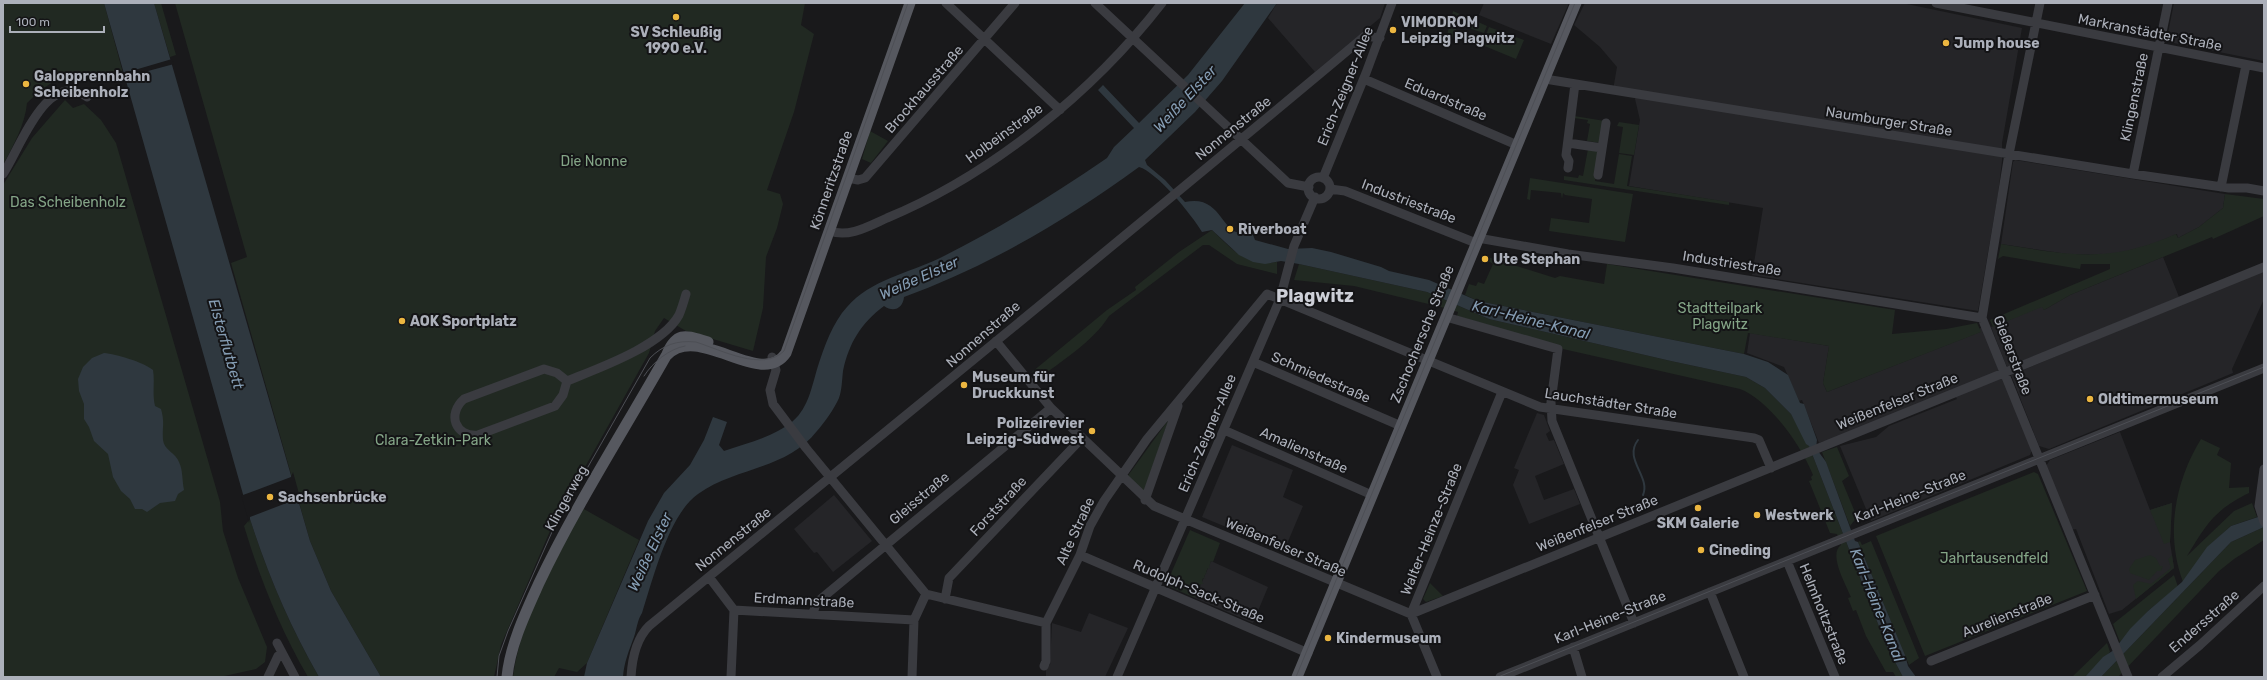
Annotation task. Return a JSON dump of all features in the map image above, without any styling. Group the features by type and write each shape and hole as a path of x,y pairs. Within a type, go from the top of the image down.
{"main road":[{"name":"Könneritzstraße","path":"774,360 784,356 790,344 910,3"},
{"name":"Zschochersche Straße","path":"1298,677 1576,3"},
{"name":"Klingerweg","path":"506,677 514,644 533,598 558,545 666,356 676,344"},
{"path":"676,344 697,346 762,364 774,360"}],"street":[{"path":"946,3 1060,110"},
{"name":"Brockhausstraße","path":"848,178 858,180 865,178 1015,3"},
{"path":"1094,3 1288,183 1309,187"},
{"name":"Holbeinstraße","path":"830,231 841,234 853,232 900,213 982,168 1020,142 1060,110 1132,38 1162,3"},
{"name":"Erich-Zeigner-Allee","path":"1323,178 1364,79 1392,3"},
{"name":"Markranstädter Straße","path":"1936,3 2159,49 2264,68"},
{"name":"Gießerstraße","path":"2040,3 2008,154 1982,318 2127,674"},
{"name":"Klingenstraße","path":"2133,174 2168,3"},
{"name":"Nonnenstraße","path":"631,677 633,659 646,629 831,478 1167,199 1241,140 1365,36 1380,38"},
{"path":"2225,188 2246,65"},
{"name":"Eduardstraße","path":"1364,79 1517,145"},
{"name":"Naumburger Straße","path":"1544,79 2225,188 2264,197"},
{"path":"1568,168 1568,143 1575,84"},
{"path":"3,174 42,106 56,96 70,91 87,98"},
{"path":"1598,175 1606,123"},
{"path":"1568,143 1602,148"},
{"path":"1323,178 1328,182 1330,188 1325,197 1315,197 1310,193 1309,187 1313,179 1323,178"},
{"name":"Industriestraße","path":"1330,188 1345,191 1477,240 1681,270 1982,318"},
{"name":"Naumburger Straße","path":"2225,188 2247,188 2264,191"},
{"name":"Erich-Zeigner-Allee","path":"1117,677 1280,299 1294,246 1315,197"},
{"name":"Weißenfelser Straße","path":"996,341 1051,408 1145,500 1154,506 1336,584 1411,614 2264,267"},
{"path":"567,381 635,352 665,329 680,313 686,294"},
{"name":"Alte Straße","path":"1044,666 1046,661 1046,623 1080,555 1096,513 1147,439 1267,294 1280,299"},
{"name":"Lauchstädter Straße","path":"1280,299 1428,362 1551,410 1754,438 1759,440 1771,468"},
{"path":"1447,314 1558,349 1551,410 1552,421 1634,623"},
{"path":"665,329 676,344"},
{"path":"774,360 776,370 770,390 770,399 785,422 804,446 926,594 1046,623"},
{"name":"Schmiedestraße","path":"1253,362 1401,426"},
{"name":"Karl-Heine-Straße","path":"1502,677 2264,368"},
{"path":"544,369 557,373 567,381 564,395 555,406 478,435 465,434 456,425 455,410 464,399 544,369"},
{"name":"Walter-Heinze-Straße","path":"1437,677 1411,614 1502,392"},
{"name":"Alte Straße","path":"1145,500 1179,402"},
{"name":"Gleisstraße","path":"813,614 816,602 1051,408"},
{"name":"Amalienstraße","path":"1224,430 1372,496"},
{"name":"Forststraße","path":"945,599 949,578 1082,438"},
{"path":"2264,469 2259,506 2264,522"},
{"name":"Rudolph-Sack-Straße","path":"1080,555 1156,586 1308,652"},
{"name":"Helmholtzstraße","path":"1787,561 1835,677"},
{"name":"Erdmannstraße","path":"709,577 734,610 914,620"},
{"name":"Endersstraße","path":"2162,677 2200,645 2264,586"},
{"path":"1710,592 1744,677"},
{"path":"912,677 914,620 926,594"},
{"name":"Aurelienstraße","path":"1931,661 2095,595"},
{"path":"731,677 734,610"},
{"path":"277,643 294,677"},
{"path":"1573,647 1582,677"},
{"path":"268,677 278,656 282,654"}],"shaded area":[{"path":"1277,3 1385,3 1380,18 1315,72 1268,18"},
{"path":"1484,3 1569,3 1551,44 1479,15"},
{"path":"1585,3 1902,3 2022,28 2002,143 2002,161 1998,194 1978,311 1752,275 1763,208 1629,186 1640,120 1635,99 1638,94 1613,90 1617,67 1600,47 1574,25"},
{"path":"2174,3 2264,3 2264,61 2169,42 2167,38"},
{"path":"2015,160 2225,194 2223,208 2199,227 2178,238 2177,234 2153,244 2120,253 2103,255 2067,254 2001,244 2013,162"},
{"path":"2163,257 2179,297 2008,367 2006,365 1991,327 2042,306 2044,310 2070,295"},
{"path":"2264,270 2264,299 2232,369 2233,373 2049,449 2039,446 2011,375"},
{"path":"1983,327 1999,371 1825,443 1824,441 1819,443 1802,400 1799,401 1784,367 1747,353 1750,333 1829,346 1823,383 1827,392 1980,332 1979,329"},
{"path":"2003,378 2032,450 2030,455 1871,521 1840,446 1876,437 1889,426 1957,399 1955,396"},
{"path":"1537,413 1544,415 1550,431 1546,434 1549,441 1554,440 1564,464 1535,476 1544,500 1574,489 1580,504 1529,524 1513,485 1519,470 1514,468"},
{"path":"2120,432 2150,510 2172,503 2170,542 2174,568 2122,610 2109,614 2076,529 2070,530 2046,466 2050,460"},
{"path":"1232,445 1293,470 1283,497 1303,506 1284,551 1202,517"},
{"path":"834,495 872,541 833,572 817,552 814,553 794,529"},
{"path":"1211,561 1268,587 1253,623 1195,598"},
{"path":"1089,613 1128,628 1105,677 1046,677 1046,666 1050,665 1052,623 1081,632"}],"green space":[{"name":"Galopprennbahn Scheibenholz","path":"3,3 104,3 123,73 116,75 110,73 73,75 56,80 48,85 27,103 21,127 3,165"},
{"path":"154,3 161,3 176,55 170,57"},
{"path":"175,3 805,3 801,25 814,34 794,112 767,190 780,194 783,204 777,228 766,257 763,308 753,351 686,331 664,318 655,331 649,353 553,524 501,645 494,677 381,677 331,591 310,541 231,263 247,257"},
{"path":"1453,11 1460,14 1454,38 1447,35"},
{"path":"1465,16 1487,26 1484,33 1462,26"},
{"path":"1489,27 1524,40 1516,59 1482,45"},
{"name":"Das Scheibenholz","path":"65,100 73,108 84,104 101,120 116,143 220,502 223,531 238,578 267,647 265,662 256,669 220,677 3,677 3,185 32,138"},
{"path":"1574,116 1605,121 1601,143 1587,141 1590,124 1587,123 1588,120 1574,118"},
{"path":"1619,122 1639,125 1634,155 1619,153 1623,127 1617,126"},
{"path":"870,131 888,141 871,163 862,159"},
{"path":"1588,149 1596,150 1599,155 1595,181 1614,184 1619,154 1632,156 1627,186 1729,202 1729,205 1564,180 1564,176 1578,178 1579,175 1583,176"},
{"path":"1530,178 1633,194 1625,242 1549,231 1551,218 1589,223 1592,199 1565,195 1563,193 1562,199 1561,193 1531,190 1530,200 1527,199"},
{"path":"2225,194 2264,199 2264,216 2213,239 2212,237 2070,295 2044,310 2042,307 1993,327 1990,320 2110,269 2110,264 2081,264 2080,269 2003,256 1998,259 2001,244 2069,254 2109,253 2130,250 2176,234 2178,238 2199,227 2223,208"},
{"path":"1212,230 1233,250 1248,259 1256,262 1277,262 1277,274 1237,264 1209,245 1203,245 1109,316 1086,343 1037,380 1032,372 1107,310 1136,290 1135,287 1179,252"},
{"name":"Stadtteilpark Plagwitz","path":"1488,257 1555,278 1560,276 1604,284 1607,264 1895,310 1892,334 1946,329 1977,323 1981,332 1827,392 1823,383 1829,346 1748,333 1744,354 1478,301 1465,295 1469,284 1476,286 1478,282 1484,284 1493,264 1487,260"},
{"name":"Karl-Heine-Kanal","path":"1299,264 1427,292 1489,319 1746,377 1765,388 1791,414 1809,446 1887,647 1903,677 1896,677 1893,672 1886,672 1866,636 1856,610 1853,611 1848,598 1851,597 1842,578 1837,562 1837,549 1841,545 1837,534 1830,533 1809,481 1812,480 1811,477 1813,475 1808,463 1793,438 1783,425 1762,403 1751,395 1740,389 1563,349 1562,347 1457,316 1458,312 1445,308 1354,286 1294,280"},
{"path":"1169,419 1143,494 1127,477"},
{"path":"2201,439 2220,448 2217,455 2231,463 2229,488 2249,487 2249,493 2227,506 2212,519 2187,556 2234,511 2252,503 2257,517 2231,526 2208,547 2183,582 2175,545 2174,527 2176,508 2179,490 2185,472"},
{"path":"1837,447 1849,476 1842,481 1857,517 1850,526 1822,452"},
{"name":"Jahrtausendfeld","path":"2034,472 2038,474 2087,591 1925,656 1876,536"},
{"path":"2172,503 2170,542 2164,544 2150,510"},
{"path":"582,508 639,540 587,663 577,672 559,668 554,677 513,677 523,633 531,611 550,569"},
{"path":"250,519 280,600 319,677 308,677 288,641 264,584 244,526"},
{"path":"2264,527 2264,540 2234,559 2219,571 2118,677 2101,677 2231,542"},
{"path":"1190,530 1220,543 1213,562 1211,561 1209,567 1211,569 1208,568 1206,572 1208,574 1206,573 1204,577 1206,579 1203,578 1202,582 1204,584 1201,584 1195,598 1166,585"},
{"path":"1860,541 1862,545 1871,541 1919,658 1909,665 1858,542"},
{"path":"2150,555 2156,558 2160,566 2163,566 2161,571 2157,571 2149,580 2130,573 2129,569 2135,560"},
{"path":"2172,555 2174,568 2136,599 2133,585 2138,581 2151,584 2171,568 2168,559"},
{"path":"2174,575 2178,587 2148,611 2120,642 2113,624"},
{"path":"1430,583 1443,596 1426,602 1423,599"},
{"path":"2107,643 2110,652 2085,677 2072,677"}],"water":[{"name":"Elsterflutbett","path":"104,3 154,3 310,541 331,591 381,677 319,677 289,619 272,580 250,519"},
{"name":"Weiße Elster","path":"1245,3 1277,3 1222,81 1195,112 1145,160 1147,165 1165,180 1185,202 1198,201 1208,204 1233,230 1240,233 1249,231 1252,232 1255,240 1288,249 1312,248 1331,252 1381,267 1389,271 1429,280 1478,301 1744,354 1768,362 1788,375 1800,403 1804,404 1817,440 1818,450 1826,462 1855,541 1858,542 1905,655 1908,666 1916,677 1903,677 1887,647 1809,446 1806,444 1791,414 1765,388 1746,377 1489,319 1427,292 1299,264 1281,261 1265,264 1253,262 1239,255 1212,230 1202,232 1174,195 1155,177 1139,167 1111,187 1026,240 966,271 936,285 904,297 900,307 891,309 884,306 869,319 857,334 849,351 843,371 839,398 835,407 823,424 805,444 791,454 776,461 728,478 713,485 698,494 688,503 679,516 670,531 663,548 624,666 623,677 584,677 587,663 648,521 664,493 690,465 704,440 713,417 727,422 719,445 724,451 751,442 786,427 803,409 812,388 823,351 833,327 842,313 856,298 867,290 890,278 940,258 983,235 1046,198 1107,158 1114,147 1134,128 1098,90 1103,85 1139,123 1188,75"},
{"path":"104,353 129,359 143,364 153,370 154,401 155,406 161,409 163,440 168,449 177,459 182,472 184,490 178,494 175,501 160,503 147,512 142,509 135,509 130,499 121,491 113,477 108,454 94,441 89,427 84,419 84,404 79,391 78,379 83,367 92,358"},
{"path":"2264,515 2264,527 2231,542 2101,677 2085,677 2103,657 2114,650 2130,629 2148,611 2182,582 2207,547 2231,526"}],"pier":[{"path":"172,59 174,64 122,78 121,74"},
{"name":"Sachsenbrücke","path":"293,472 301,501 297,499 250,517 249,523 241,494 243,495 291,477"}],"waterway":[{"path":"1638,440 1634,447 1634,454 1635,461 1643,481 1643,495"}],"tram line":[{"path":"497,677 499,656 508,631 556,523 650,358 655,353 671,344 683,342 696,342 729,354 765,360 775,357 784,351 908,3"},
{"path":"1296,677 1575,3"},
{"path":"644,376 652,366 667,353 685,346"},
{"path":"1498,677 2264,367"}],"place":[{"name":"SV Schleußig 1990 e.V.","path":"676,17"},
{"name":"VIMODROM Leipzig Plagwitz","path":"1393,30"},
{"name":"Jump house","path":"1946,43"},
{"name":"Galopprennbahn Scheibenholz","path":"26,84"},
{"name":"Riverboat","path":"1230,229"},
{"name":"Ute Stephan","path":"1485,259"},
{"name":"AOK Sportplatz","path":"402,321"},
{"name":"Museum für Druckkunst","path":"964,385"},
{"name":"Oldtimermuseum","path":"2090,399"},
{"name":"Polizeirevier Leipzig-Südwest","path":"1092,431"},
{"name":"Sachsenbrücke","path":"270,497"},
{"name":"SKM Galerie","path":"1698,508"},
{"name":"Westwerk","path":"1757,515"},
{"name":"Cineding","path":"1701,550"},
{"name":"Kindermuseum","path":"1328,638"}],"district":[{"name":"Plagwitz","path":"1315,296"}],"park label":[{"name":"Die Nonne","path":"594,161"},
{"name":"Clara-Zetkin-Park","path":"433,440"}]}
